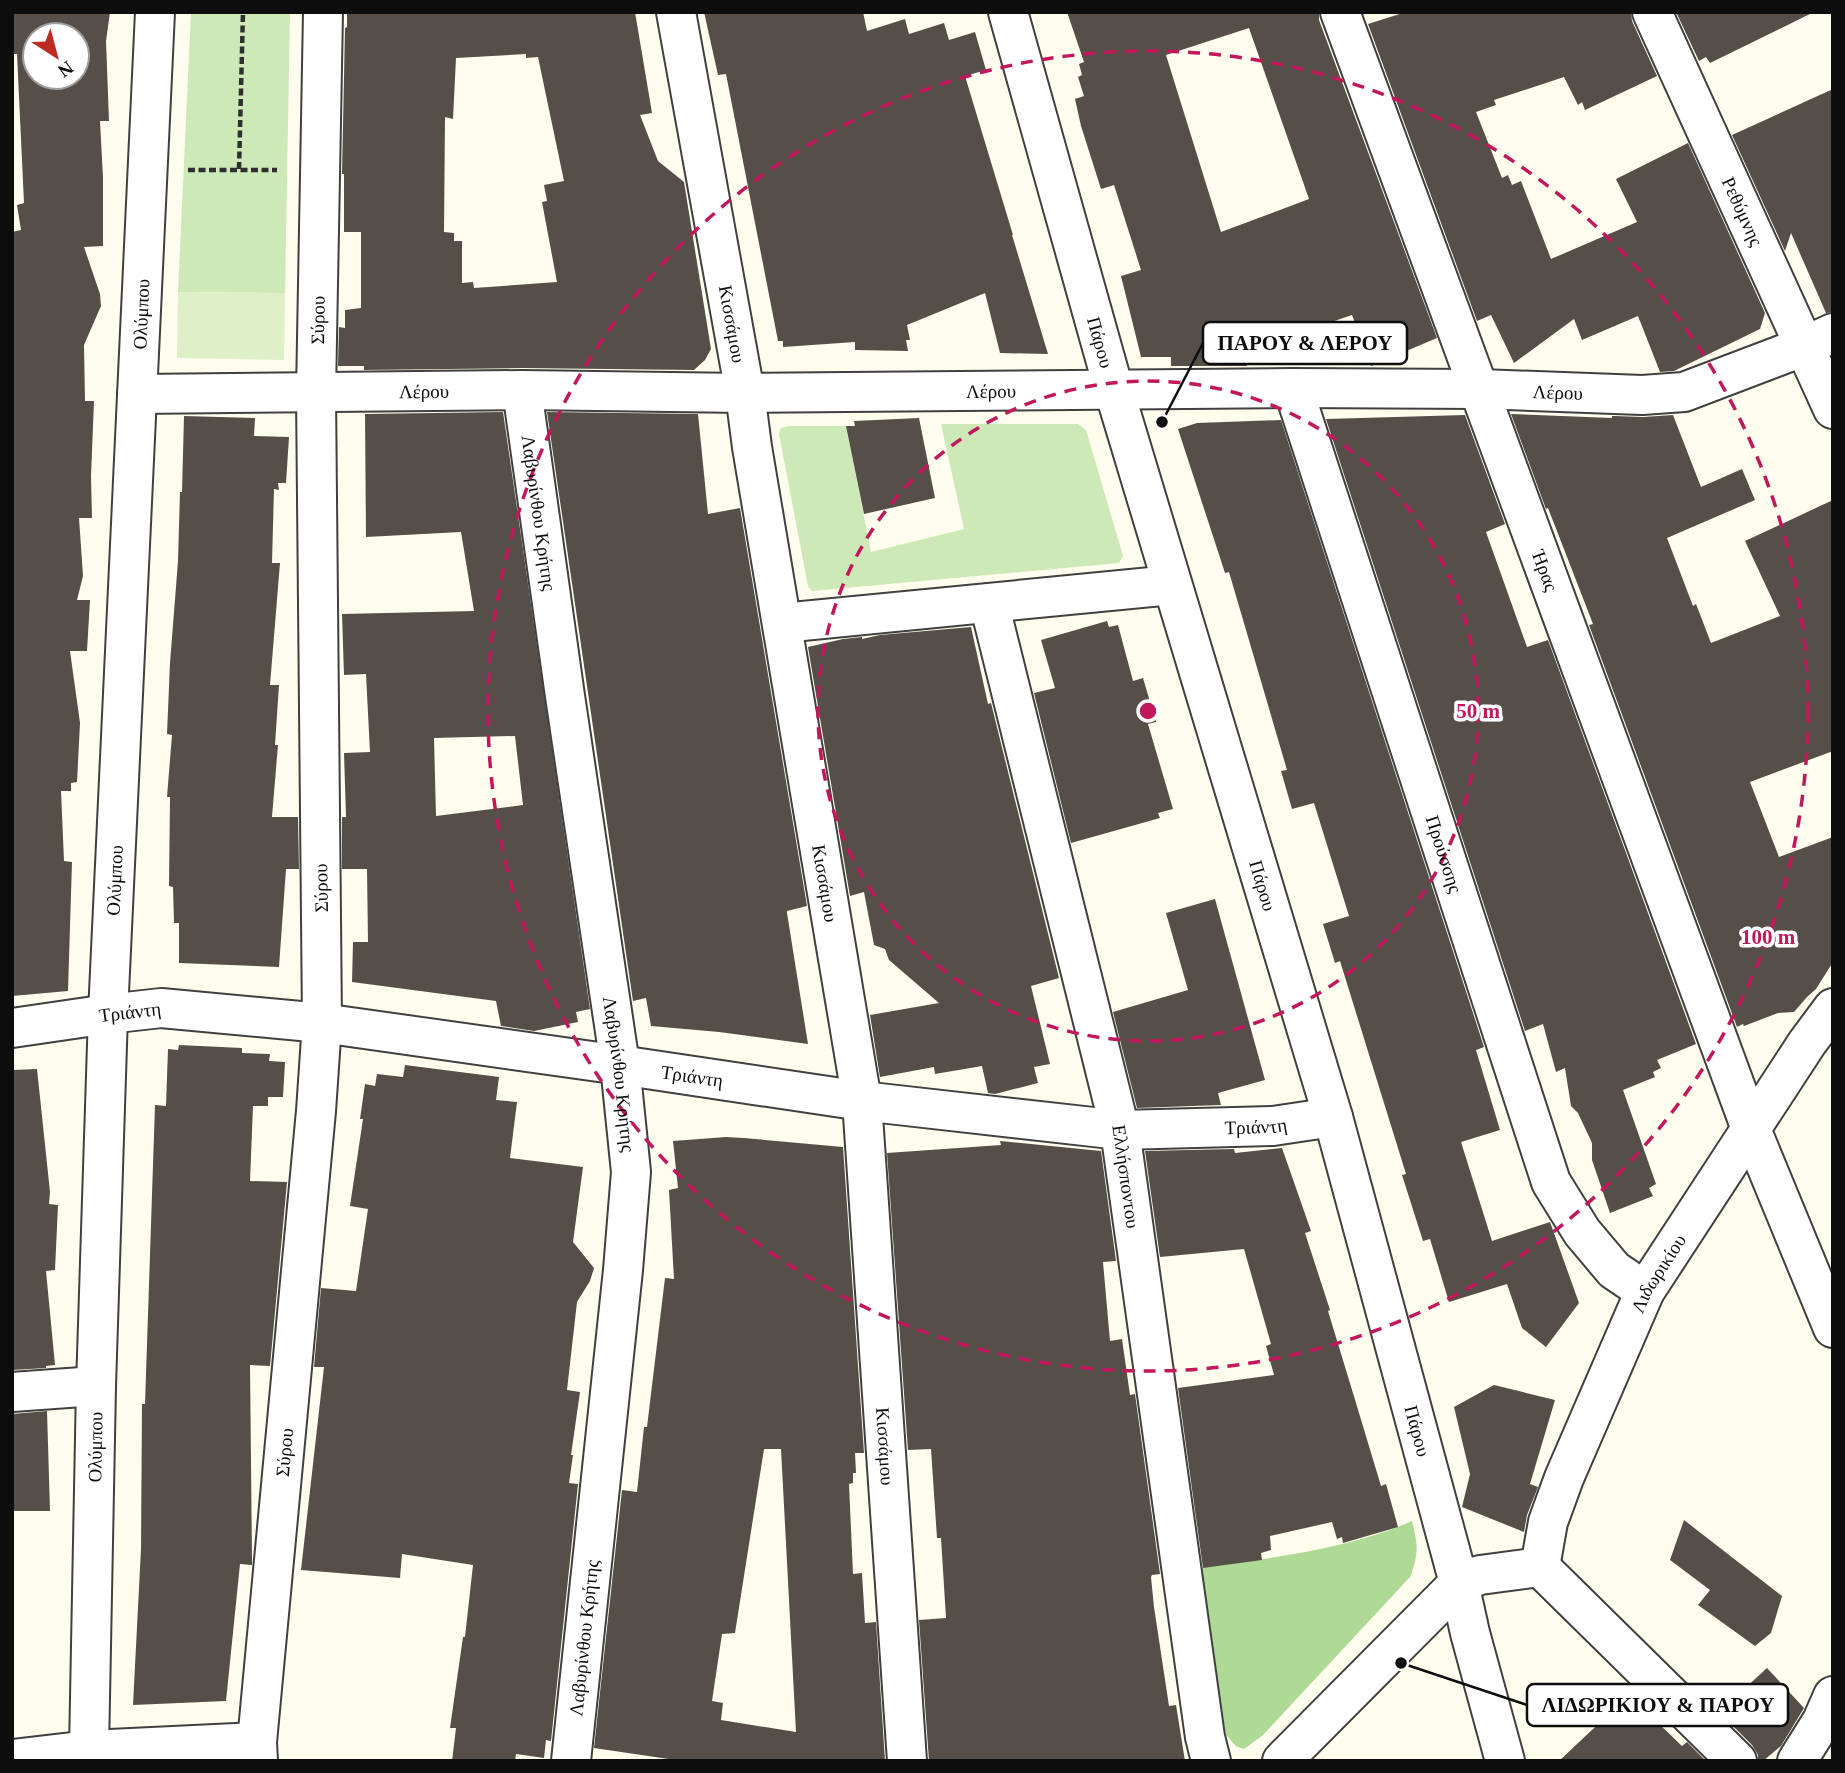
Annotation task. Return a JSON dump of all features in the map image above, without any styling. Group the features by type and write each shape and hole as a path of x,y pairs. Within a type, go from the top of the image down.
{"street":[{"name":"Ολύμπου","path":"89,1750 96,1386 108,1014 155,12"},
{"name":"Σύρου","path":"258,1751 322,1023 316,393 323,12"},
{"name":"Κισσάμου","path":"676,12 745,393 862,1101 907,1761"},
{"name":"Πάρου","path":"1008,12 1114,390 1333,1117 1505,1761"},
{"name":"Ήρας","path":"1340,12 1751,1129 1833,1328"},
{"name":"Ρεθύμνης","path":"1652,12 1819,340 1833,410"},
{"name":"Λέρου","path":"137,394 522,390 745,393 1293,388 1480,389 1642,395 1684,392 1819,340"},
{"name":"Προύσσης","path":"1293,388 1551,1182 1582,1232 1614,1270 1646,1291"},
{"name":"Λαβυρίνθου Κρήτης","path":"522,390 620,1065 631,1172 571,1761"},
{"path":"782,624 1172,585"},
{"name":"Ελλήσποντου","path":"989,603 1120,1130 1205,1737 1212,1761"},
{"name":"Τριάντη","path":"12,1028 161,1008 322,1023 862,1101 1120,1130 1273,1126 1333,1117"},
{"name":"Λιδωρικίου","path":"1540,1567 1549,1522 1564,1478 1646,1291 1807,1043 1833,1008"},
{"path":"12,1392 96,1386"},
{"path":"1287,1759 1459,1583 1480,1574 1540,1567 1737,1761"},
{"path":"1797,1761 1822,1721 1833,1696"},
{"path":"12,1759 89,1750 258,1751"}],"path":[{"path":"239,169 243,12"},
{"path":"148,170 287,170"}],"green space":[{"path":"191,12 290,12 285,293 178,292"},
{"path":"178,292 285,293 284,360 177,358"},
{"path":"941,424 1078,424 1086,430 1123,556 1119,563 812,591 808,586 779,434 781,428 846,426 871,552 964,529"},
{"path":"1412,1521 1417,1549 1410,1577 1262,1736 1244,1749 1236,1746 1226,1735 1198,1568 1335,1546"}],"building":[{"path":"12,12 110,12 106,41 109,121 100,121 103,246 84,247 100,294 101,306 84,345 85,401 94,401 92,518 79,518 83,576 77,600 90,600 87,651 70,651 80,723 77,782 71,783 71,791 61,791 64,861 72,862 68,991 12,996 12,232 21,230 17,205 24,203 17,54 12,54"},
{"path":"347,12 635,12 652,113 640,115 658,161 684,182 711,349 705,360 694,370 364,370 364,366 338,366 339,327 345,328 345,310 361,308 361,232 344,232 342,174","holes":["526,54 526,58 538,57 564,181 544,185 547,201 542,202 557,282 474,288 473,282 462,283 462,241 454,241 454,233 444,232 445,117 453,119 456,58"]},
{"path":"704,12 863,12 867,31 905,19 909,34 944,23 949,40 975,32 986,70 965,76 1048,354 1000,353 985,293 907,325 910,340 906,340 908,351 855,350 855,342 783,347 783,341 778,341 726,74 718,75"},
{"path":"1067,12 1319,12 1319,20 1437,338 1371,366 1352,315 1244,352 1247,366 1171,366 1171,357 1141,357 1121,276 1141,270 1114,185 1101,189 1081,126 1075,99 1084,96 1078,77 1082,75 1079,64 1084,62","holes":["1249,28 1309,199 1221,232 1166,55"]},
{"path":"1406,12 1631,12 1632,21 1657,76 1585,110 1582,102 1578,105 1564,77 1494,100 1496,105 1476,112 1502,178 1508,175 1512,185 1521,181 1551,259 1637,222 1616,179 1688,143 1765,313 1760,329 1674,371 1660,372 1638,316 1582,340 1574,319 1514,363 1491,315 1477,321 1368,24"},
{"path":"1676,12 1814,12 1710,63 1706,57 1699,61"},
{"path":"1833,89 1833,312 1826,313 1791,233 1785,251 1732,135"},
{"path":"503,412 590,1009 576,1012 578,1022 534,1031 501,1026 496,1001 352,982 353,942 368,942 367,869 342,869 342,817 346,817 344,753 370,752 366,674 344,675 342,614 474,611 461,532 366,537 365,414","holes":["515,736 523,805 436,816 434,738"]},
{"path":"547,412 698,414 708,514 740,508 807,906 787,913 808,1044 651,1026 646,998 633,1001"},
{"path":"1511,414 1612,418 1673,415 1701,487 1742,469 1755,500 1667,538 1693,606 1696,604 1711,643 1780,616 1745,541 1833,500 1833,751 1750,782 1779,857 1833,837 1833,962 1816,989 1794,1012 1778,1013 1737,1027 1589,625 1593,624"},
{"path":"1465,415 1505,524 1486,532 1527,647 1548,640 1696,1044 1657,1060 1661,1068 1653,1072 1655,1077 1623,1090 1656,1184 1649,1188 1653,1196 1610,1213 1592,1160 1592,1143 1578,1113 1571,1106 1565,1068 1556,1072 1543,1024 1525,1031 1326,419"},
{"path":"184,416 255,418 254,436 289,437 286,483 278,483 279,490 274,489 272,563 280,563 270,685 279,685 275,745 278,745 272,817 298,817 299,869 286,869 279,967 179,963 179,923 174,923 173,887 169,886 170,797 167,797 172,735 167,734"},
{"path":"919,418 935,498 864,514 846,426 855,426 854,421"},
{"path":"1281,420 1484,1047 1476,1050 1500,1130 1461,1142 1492,1241 1550,1222 1579,1303 1546,1347 1522,1328 1507,1284 1449,1302 1430,1239 1423,1241 1402,1175 1406,1174 1340,961 1335,963 1323,924 1349,916 1314,803 1292,809 1281,771 1287,770 1229,572 1225,573 1178,429 1197,423"},
{"path":"1107,621 1109,627 1118,625 1133,681 1143,678 1156,722 1148,724 1173,809 1158,813 1160,818 1071,843 1034,693 1055,688 1041,640"},
{"path":"971,627 988,704 991,703 1059,978 1031,986 1050,1064 1034,1067 1038,1083 995,1094 988,1093 982,1066 935,1074 934,1067 880,1077 870,1015 939,1003 889,960 885,949 874,945 864,892 850,896 808,647 843,639"},
{"path":"1215,899 1265,1080 1218,1093 1221,1105 1137,1108 1113,1012 1188,990 1166,913"},
{"path":"179,1045 242,1048 242,1053 270,1054 269,1061 285,1062 283,1097 268,1097 268,1106 253,1106 250,1181 287,1182 270,1366 250,1365 252,1565 240,1564 226,1701 133,1705 141,1549 142,1404 145,1404 155,1105 166,1106 168,1049 178,1050"},
{"path":"405,1065 499,1077 496,1100 517,1102 510,1158 583,1167 573,1242 594,1268 590,1281 577,1302 567,1390 580,1392 569,1483 578,1484 551,1741 546,1740 544,1758 516,1754 515,1761 452,1761 456,1728 450,1728 465,1637 473,1565 402,1554 400,1578 301,1570 324,1367 314,1367 321,1288 356,1291 368,1209 350,1206 363,1119 360,1119 365,1084 375,1086 377,1074 403,1077"},
{"path":"37,1069 49,1204 58,1205 55,1270 46,1271 55,1365 12,1370 12,1070"},
{"path":"726,1137 843,1147 864,1453 855,1453 856,1473 853,1473 853,1483 849,1484 853,1574 862,1573 865,1623 876,1622 885,1761 682,1761 594,1748 622,1490 637,1492 665,1278 674,1279 669,1190 678,1188 673,1141","holes":["764,1449 781,1449 796,1732 721,1720 723,1703 712,1701 722,1634 735,1633"]},
{"path":"1000,1141 1101,1151 1116,1261 1103,1262 1110,1341 1122,1339 1130,1395 1135,1394 1160,1574 1151,1577 1154,1607 1169,1706 1176,1705 1185,1761 929,1761 919,1620 946,1618 941,1538 937,1538 931,1449 908,1450 887,1153 1001,1145"},
{"path":"1282,1148 1311,1231 1305,1233 1381,1486 1386,1484 1398,1527 1343,1543 1342,1537 1337,1539 1332,1522 1270,1536 1271,1550 1261,1553 1262,1560 1203,1568 1178,1388 1274,1375 1266,1346 1271,1344 1244,1249 1160,1257 1145,1151 1234,1149 1235,1153"},
{"path":"1494,1385 1555,1400 1530,1484 1538,1487 1527,1515 1524,1532 1462,1507 1470,1474 1454,1407"},
{"path":"47,1411 50,1511 12,1511 12,1414"},
{"path":"1684,1520 1782,1596 1771,1633 1755,1646 1698,1605 1710,1590 1670,1560"},
{"path":"1767,1668 1804,1708 1781,1746 1763,1761 1758,1761 1758,1755 1752,1745 1719,1712"},
{"path":"1629,1695 1682,1746 1687,1742 1706,1761 1559,1761"}],"place":[{"name":"ΠΑΡΟΥ & ΛΕΡΟΥ","path":"1162,422"},
{"name":"ΛΙΔΩΡΙΚΙΟΥ & ΠΑΡΟΥ","path":"1401,1663"}]}
